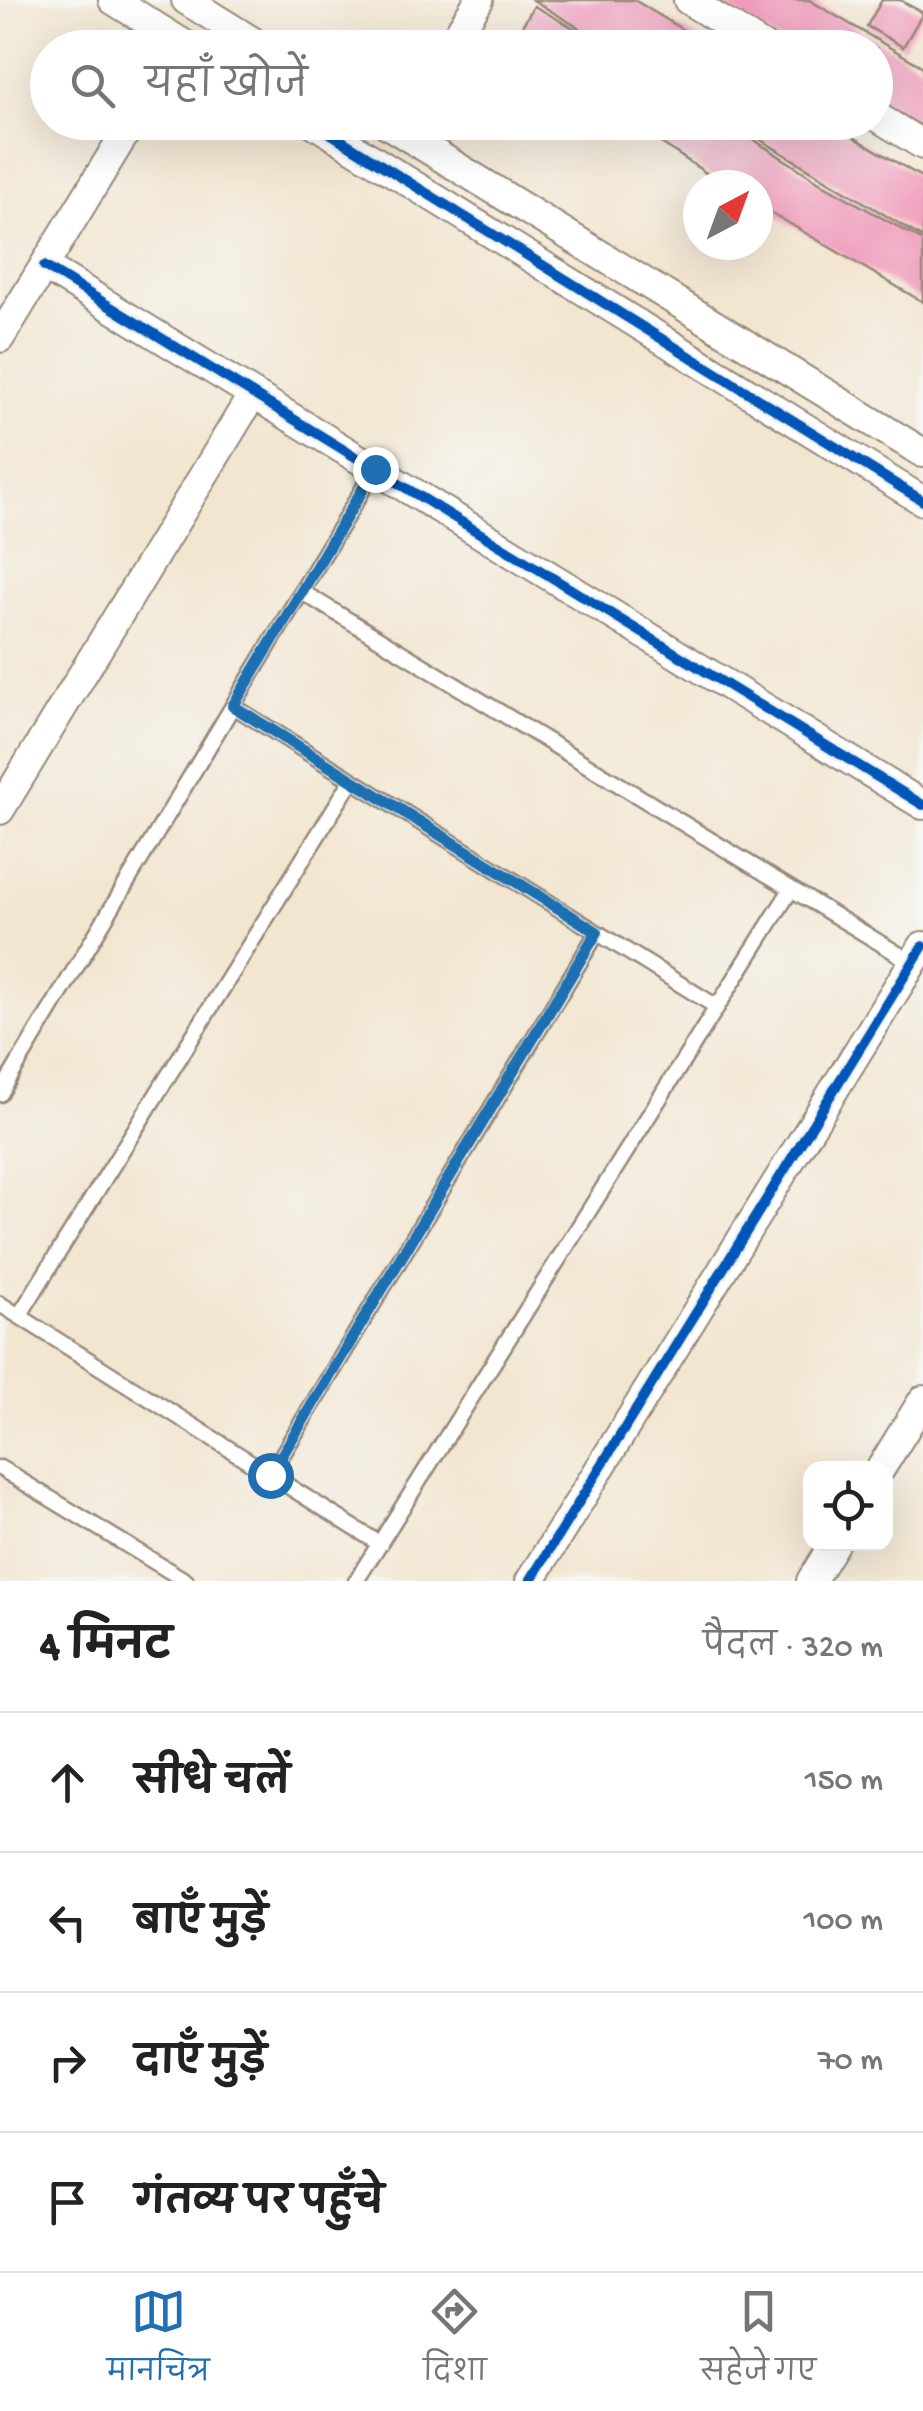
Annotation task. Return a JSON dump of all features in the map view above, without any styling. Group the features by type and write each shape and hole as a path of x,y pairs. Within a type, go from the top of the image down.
{"street":[{"path":"113,0 159,30"},
{"path":"460,30 479,0"},
{"path":"688,0 736,30"},
{"path":"189,30 198,3 237,30"},
{"path":"893,126 923,145"},
{"path":"0,338 121,140"},
{"path":"341,140 923,501"},
{"path":"418,140 923,453"},
{"path":"44,266 923,806"},
{"path":"0,810 253,394"},
{"path":"530,1581 918,954"},
{"path":"885,1461 923,1400"},
{"path":"811,1581 830,1551"}],"lane":[{"path":"0,1094 375,469"},
{"path":"302,592 790,891 918,954"},
{"path":"233,706 717,1007"},
{"path":"19,1316 352,780"},
{"path":"356,1581 790,891"},
{"path":"270,1475 597,932"},
{"path":"0,1304 380,1544"},
{"path":"0,1468 186,1581"}],"building":[{"path":"533,0 634,0 683,30 582,30"},
{"path":"717,0 809,0 860,30 761,30"},
{"path":"882,0 900,0 923,13 903,47 893,41 893,30 867,26"},
{"path":"534,6 577,30 520,30"},
{"path":"893,49 923,67 923,127 893,110"},
{"path":"657,140 754,140 923,241 923,302 773,214 773,170 702,170"},
{"path":"761,140 859,140 923,178 923,238"}],"cycle path":[{"path":"341,140 923,501"},
{"path":"44,266 923,805"},
{"path":"530,1581 923,946"}],"route":[{"path":"270,1475 597,932 233,706 375,469"}]}
